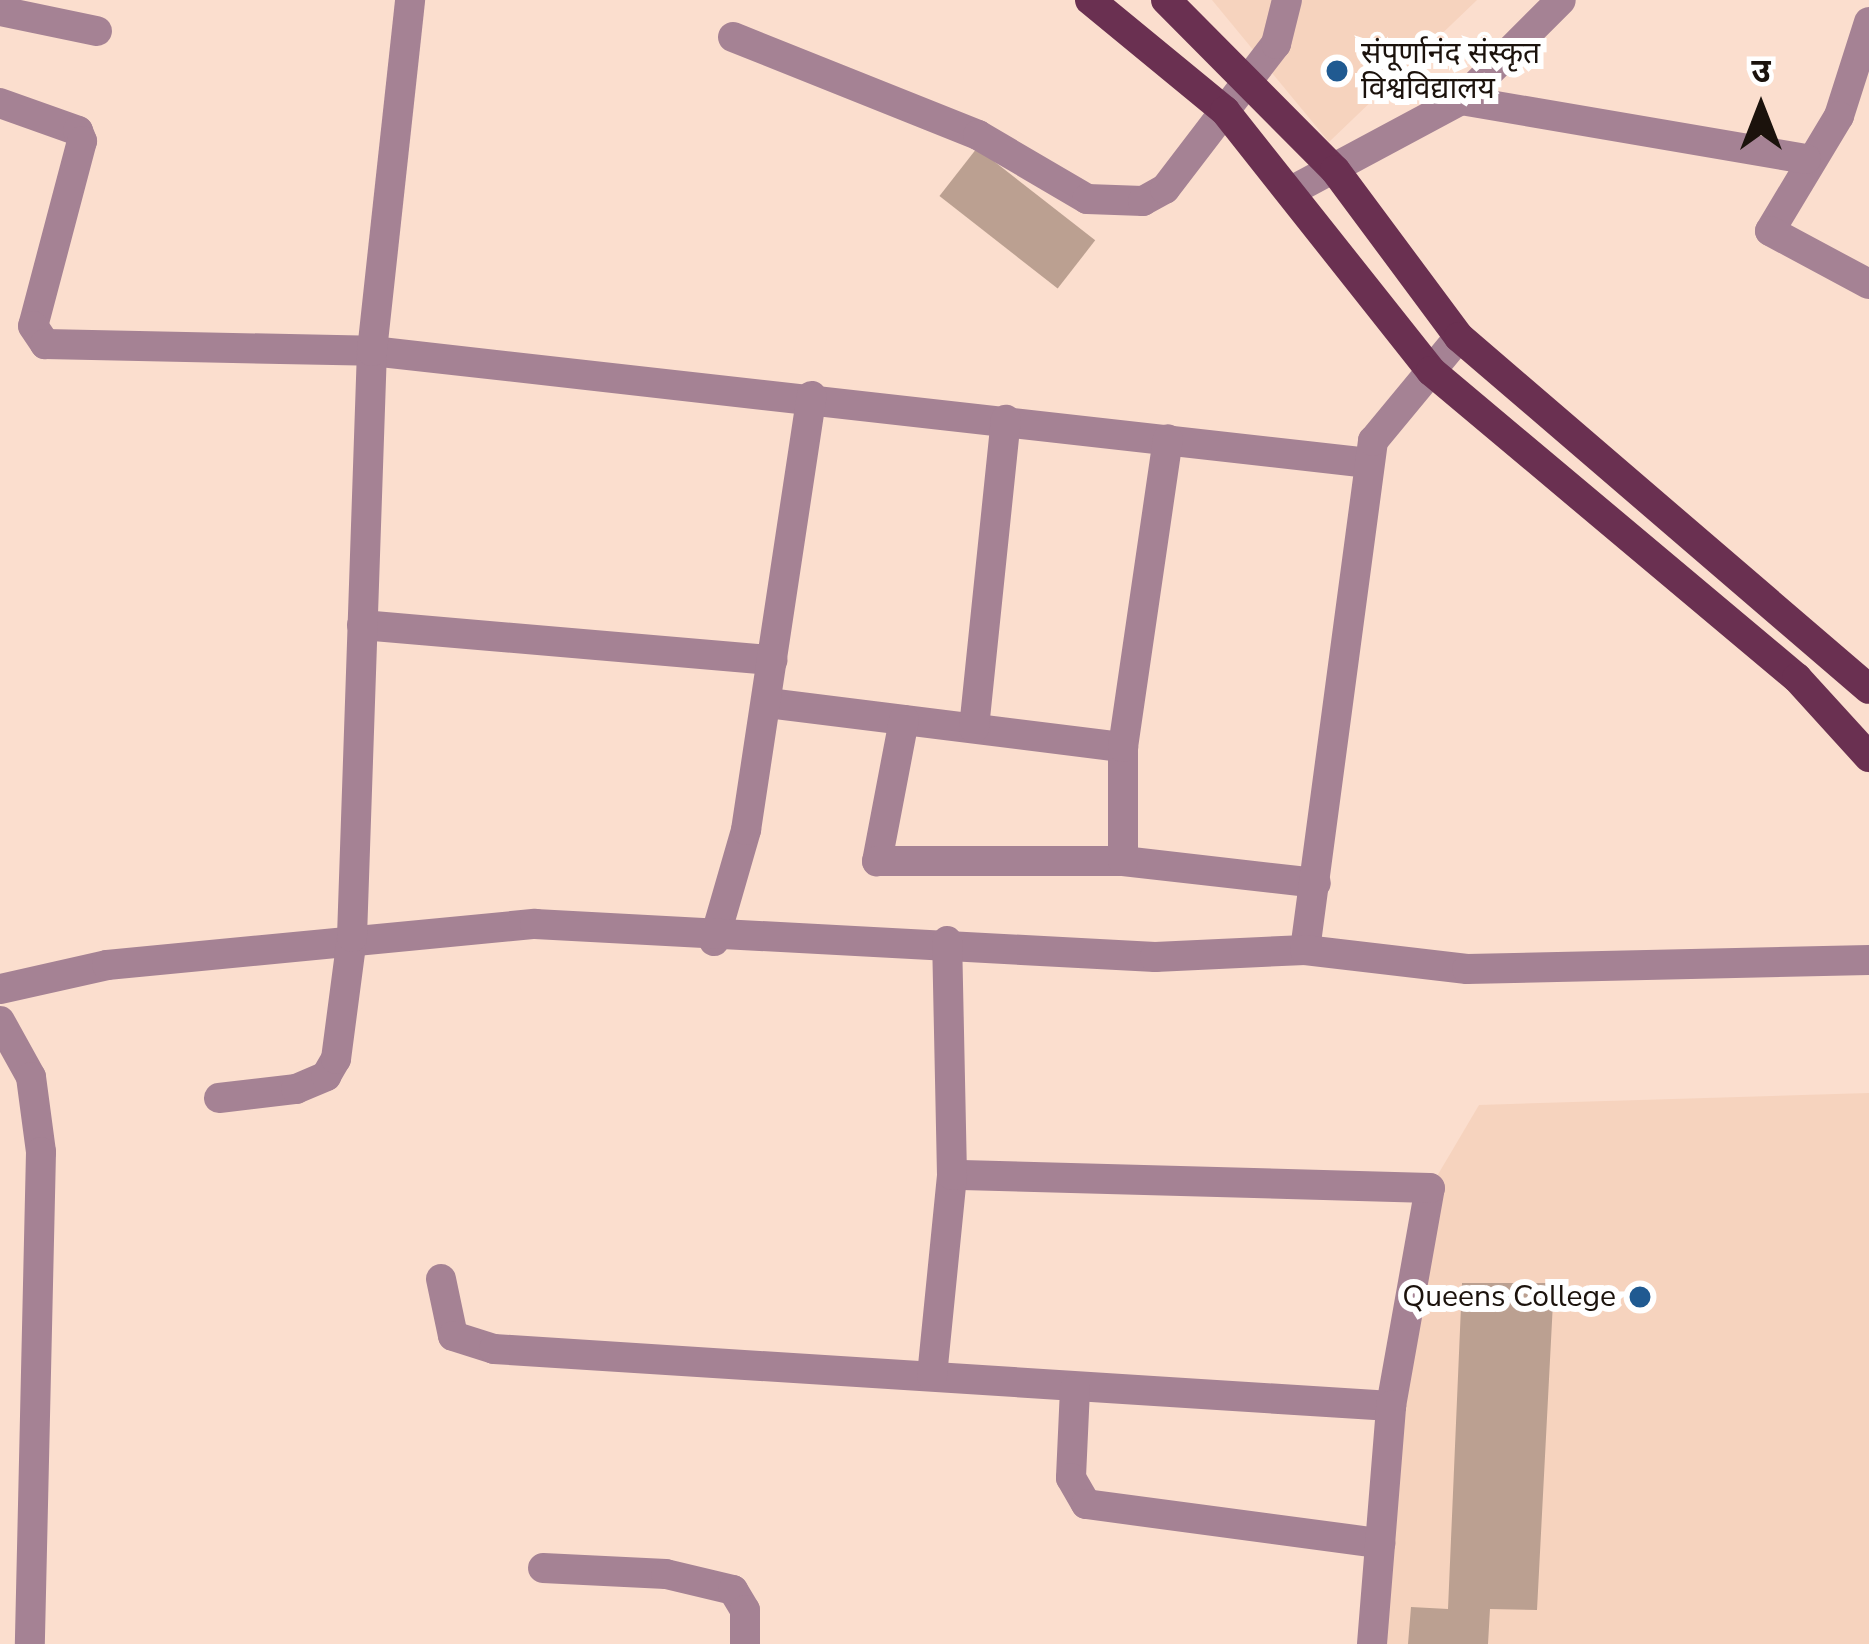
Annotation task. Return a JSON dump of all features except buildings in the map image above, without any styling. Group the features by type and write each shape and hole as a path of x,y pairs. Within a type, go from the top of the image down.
{"main road":[{"path":"1090,0 1225,111 1293,190 1431,370 1797,678 1869,757"},
{"path":"1166,0 1251,76 1335,170 1459,337 1865,677"}],"street":[{"path":"219,1098 326,1076 352,937 372,351 410,0"},
{"path":"733,38 978,135 1087,200 1143,201 1165,189 1276,44 1287,0"},
{"path":"1293,190 1461,100 1561,0"},
{"path":"0,11 97,31"},
{"path":"1869,22 1839,116 1806,159 1769,231 1869,284"},
{"path":"1461,100 1806,159"},
{"path":"0,103 78,131 82,141 35,338 372,351 812,397 1369,464"},
{"path":"1305,950 1373,442 1459,337"},
{"path":"714,940 768,703 812,397"},
{"path":"974,728 1006,419"},
{"path":"1123,861 1123,747 1168,439"},
{"path":"362,625 773,660"},
{"path":"768,703 1123,747"},
{"path":"904,720 877,861 1123,861 1316,883"},
{"path":"0,989 107,965 352,937 536,924 714,940 947,940 1155,957 1305,950 1467,969 1869,960"},
{"path":"932,1376 952,1175 947,940"},
{"path":"0,1021 31,1077 41,1152 30,1644"},
{"path":"952,1175 1430,1188 1391,1406 1372,1644"},
{"path":"441,1280 447,1327 465,1343 636,1363 932,1376 1075,1389 1391,1406"},
{"path":"1075,1389 1071,1478 1086,1504 1380,1543"},
{"path":"543,1568 666,1574 733,1590 745,1610 745,1644"}],"shaded area":[{"name":"संपूर्णानंद संस्कृत विश्वविद्यालय","path":"1212,0 1477,0 1329,142"},
{"name":"Queens College","path":"1869,1093 1869,1644 1372,1644 1430,1188 1479,1105"}],"place":[{"name":"संपूर्णानंद संस्कृत विश्वविद्यालय","path":"1337,71"},
{"name":"Queens College","path":"1640,1297"}]}
